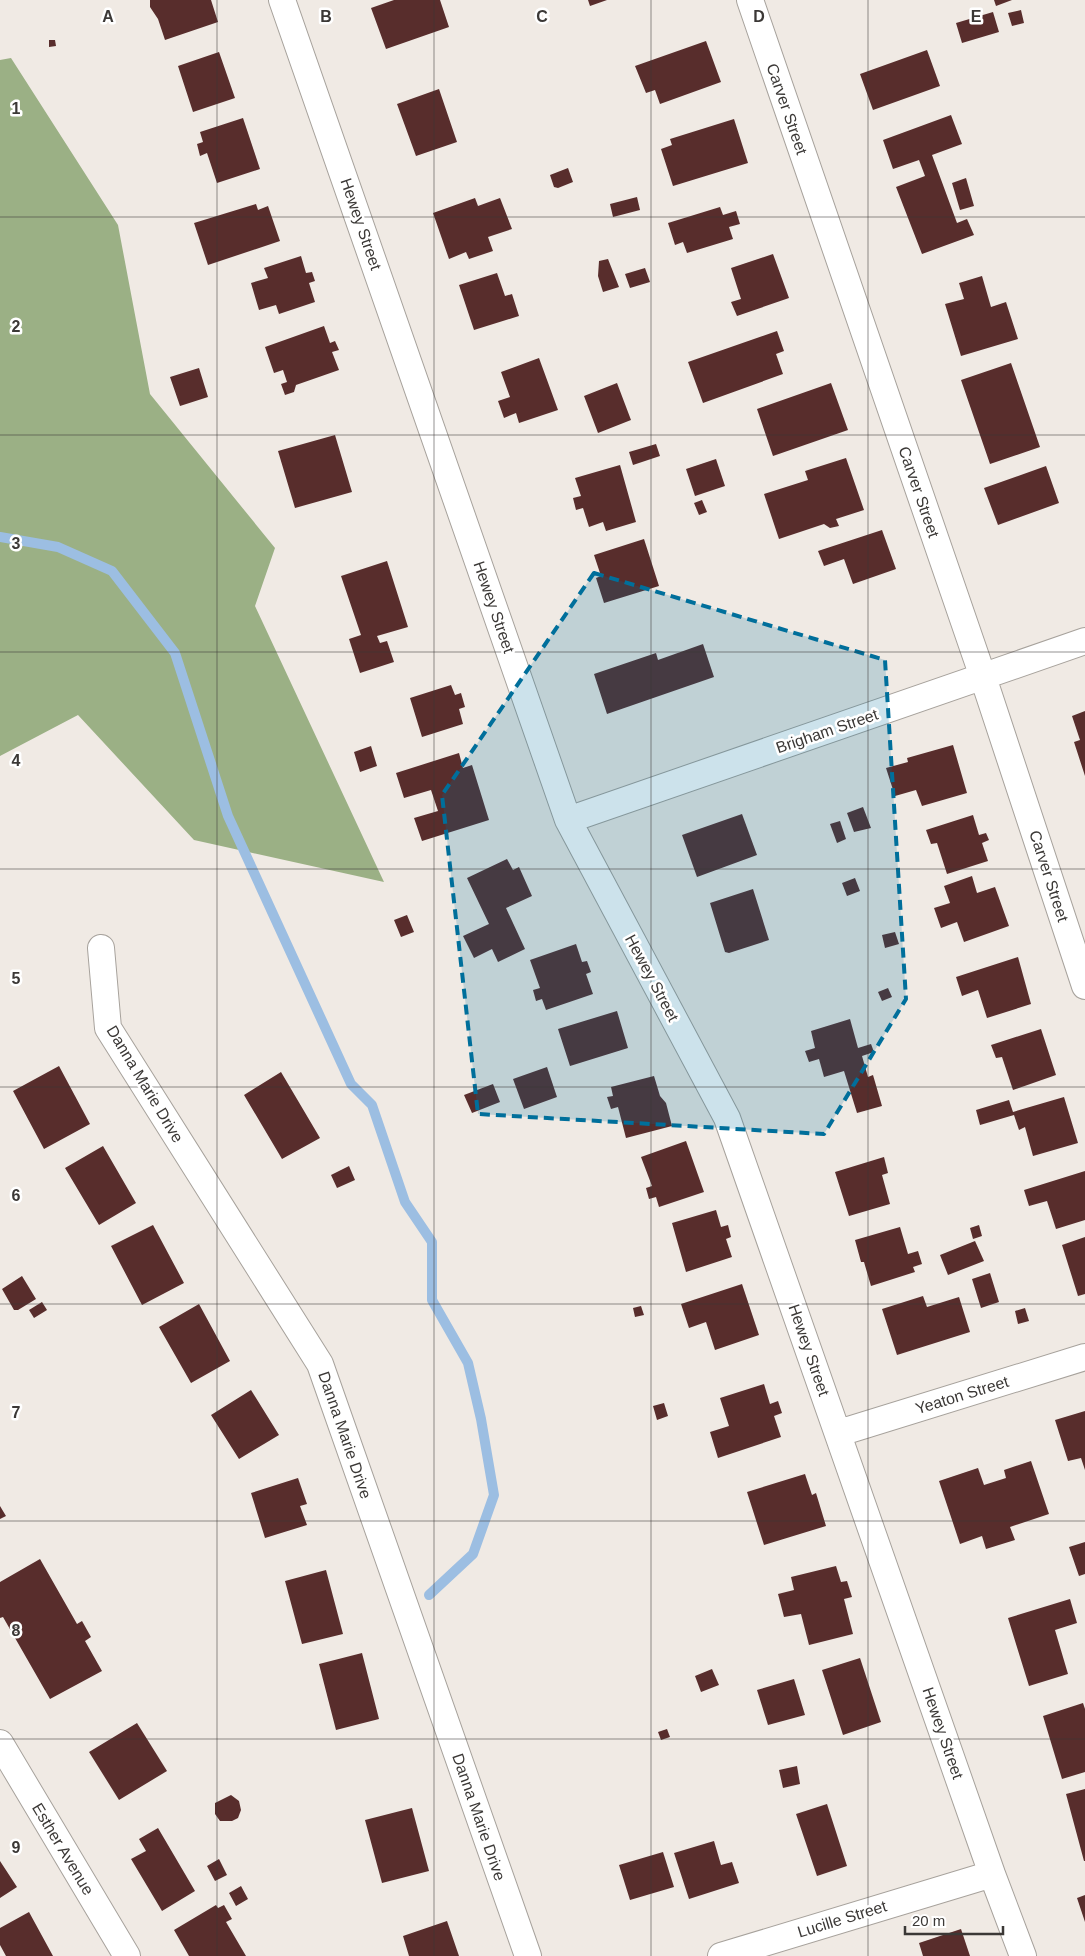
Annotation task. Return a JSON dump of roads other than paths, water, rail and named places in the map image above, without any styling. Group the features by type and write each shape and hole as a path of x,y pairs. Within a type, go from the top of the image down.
{"street":[{"name":"Hewey Street","path":"282,0 568,820 727,1118 992,1874 1024,1956"},
{"name":"Carver Street","path":"750,0 983,677 1085,986"},
{"name":"Brigham Street","path":"568,820 1085,641"},
{"name":"Danna Marie Drive","path":"100,948 108,1028 320,1364 528,1956"},
{"name":"Yeaton Street","path":"838,1433 1085,1357"},
{"name":"Esther Avenue","path":"0,1743 127,1956"},
{"name":"Lucille Street","path":"721,1956 992,1874"}],"waterway":[{"path":"0,537 58,547 112,571 175,653 228,816 351,1084 372,1105 405,1202 432,1242 432,1300 468,1363 481,1419 494,1495 473,1554 429,1595"}]}
